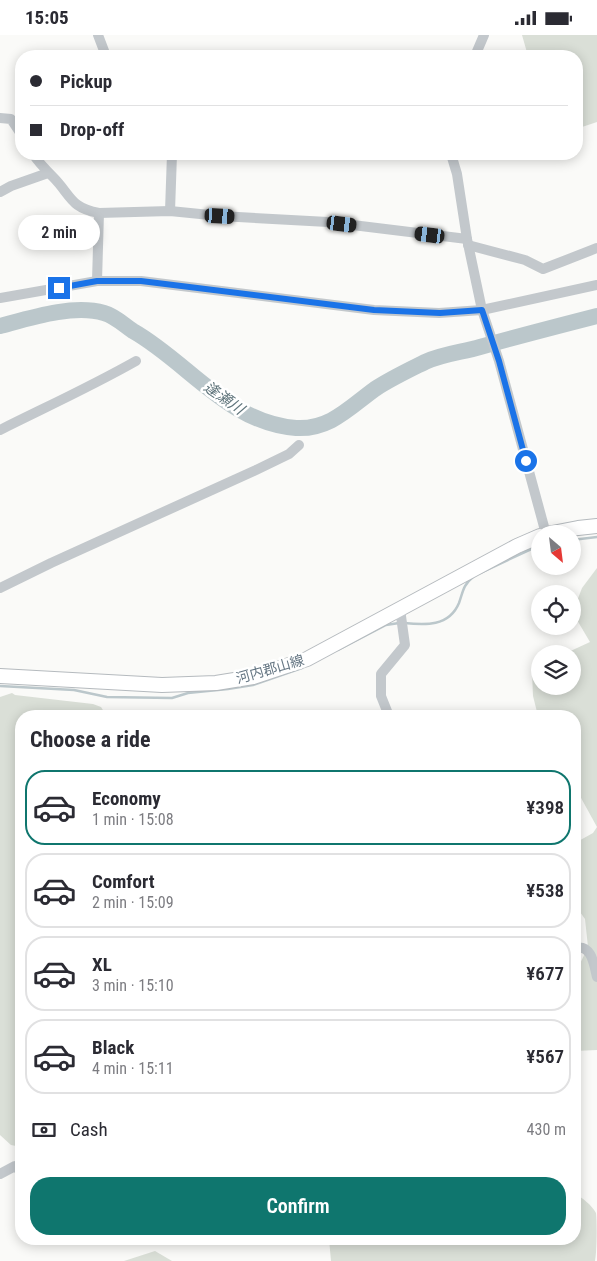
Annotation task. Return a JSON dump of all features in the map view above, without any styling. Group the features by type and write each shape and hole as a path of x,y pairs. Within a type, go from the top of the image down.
{"main road":[{"path":"581,528 597,526"},
{"name":"河内郡山線","path":"0,677 196,685 236,680 262,674 307,659 531,540"}],"street":[{"path":"98,35 104,50"},
{"path":"478,50 484,35"},
{"path":"0,118 11,119 15,125"},
{"path":"38,160 76,204 89,211 98,213 170,211 220,216 328,222 468,242 525,260 543,269 597,248"},
{"path":"170,211 172,160"},
{"path":"453,160 484,313 544,525"},
{"path":"0,192 11,186 48,173"},
{"path":"97,281 98,213"},
{"path":"0,298 97,281 141,281 374,310 484,313 597,285"},
{"path":"0,430 56,401 77,393 136,361"},
{"path":"0,588 256,471 289,454 299,445"},
{"path":"387,710 381,696 381,674 405,645 400,609"},
{"path":"581,948 586,949 591,955 597,977"},
{"path":"0,1175 15,1166"}],"shaded area":[{"path":"522,35 597,35 597,122 583,127 583,50 526,50"},
{"path":"597,568 597,827 581,798 581,710 536,710 533,696 581,695 581,646 590,642 581,627 581,591"},
{"path":"12,693 15,695 93,704 101,707 103,710 15,710 15,1146 11,1145 0,1135 0,697"},
{"path":"597,827 597,1050 581,1051 581,962 588,947 585,919 581,913 581,840 593,833"},
{"path":"581,1198 596,1213 595,1261 331,1261 330,1245 581,1245"},
{"path":"155,1251 172,1261 124,1261"}],"waterway":[{"name":"逢瀬川","path":"0,326 65,311 79,310 108,314 153,344 229,403 250,415 272,424 308,428 339,416 381,385 432,359 597,316"},
{"path":"581,539 597,537"},
{"path":"480,573 531,549"},
{"path":"404,623 436,623 449,617 455,611 465,586 473,577"},
{"path":"338,650 386,625 399,623"},
{"path":"0,686 74,690 107,697 172,698 188,693 253,685 302,668"}],"route":[{"path":"59,288 97,281 141,281 374,310 440,313 482,310 499,361 526,461"}]}
